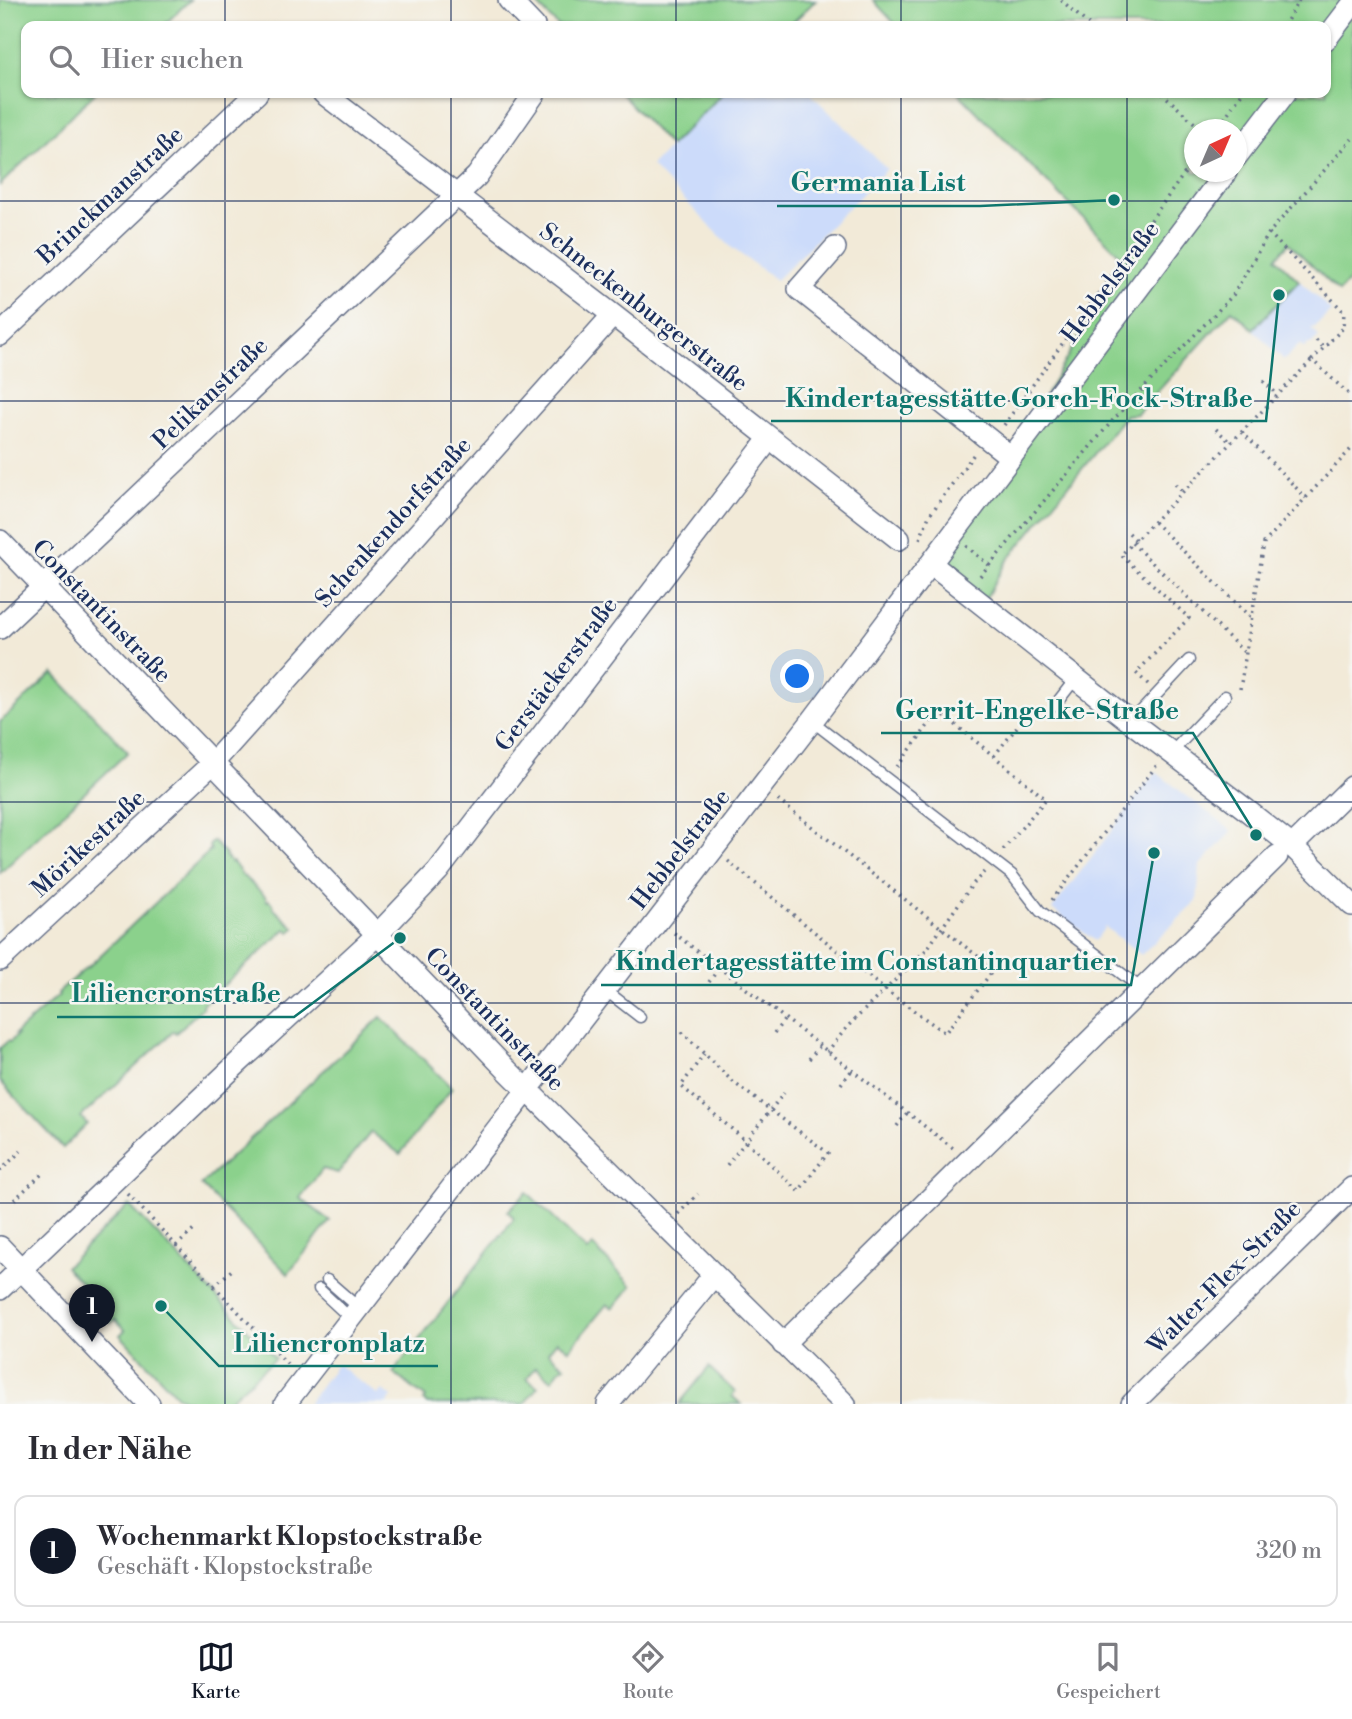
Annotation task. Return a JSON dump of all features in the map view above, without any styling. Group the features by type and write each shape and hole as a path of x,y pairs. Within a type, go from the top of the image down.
{"street":[{"path":"509,0 529,21"},
{"path":"1331,32 1349,9"},
{"name":"Brinckmanstraße","path":"0,335 252,98"},
{"name":"Schneckenburgerstraße","path":"329,98 769,438 909,539"},
{"path":"455,196 477,176 532,98"},
{"path":"1247,144 1281,98"},
{"name":"Hebbelstraße","path":"285,1404 812,721 1218,182"},
{"name":"Pelikanstraße","path":"0,628 455,196"},
{"path":"835,248 799,289 1011,457"},
{"name":"Schenkendorfstraße","path":"212,764 613,315"},
{"name":"Gerstäckerstraße","path":"0,1289 377,935 438,871 769,438"},
{"name":"Constantinstraße","path":"0,541 526,1090 845,1404"},
{"path":"931,564 1170,752 1284,851 1352,905"},
{"name":"Mörikestraße","path":"0,960 212,764"},
{"path":"783,1345 1352,787"},
{"name":"Walter-Flex-Straße","path":"1132,1404 1352,1188"},
{"path":"0,1248 149,1404"},
{"path":"608,1404 713,1276"}],"lane":[{"path":"1130,722 1189,660"},
{"path":"1055,705 1076,678"},
{"path":"1170,752 1225,696"},
{"path":"812,721 1012,875 1040,911 1143,990"},
{"path":"604,989 640,1017"},
{"path":"327,1280 354,1312"},
{"path":"319,1289 354,1312"}],"path":[{"path":"1061,0 1084,21"},
{"path":"1287,21 1299,0"},
{"path":"1167,98 1190,119"},
{"path":"1224,119 1238,98"},
{"path":"967,591 1113,420 1233,296 1269,233 1352,139"},
{"path":"909,539 978,449 992,442 1184,175"},
{"path":"1157,692 1136,673 1189,618 1121,555 1343,328 1344,312 1269,233"},
{"path":"1316,340 1324,348"},
{"path":"1312,360 1352,397"},
{"path":"1263,381 1278,395"},
{"path":"1216,429 1231,443"},
{"path":"1242,432 1306,498"},
{"path":"1239,694 1264,543 1352,448"},
{"path":"1175,484 1183,492"},
{"path":"1154,522 1252,620"},
{"path":"1129,533 1134,542 1246,654"},
{"path":"827,1052 848,1026 927,948 944,928 972,885 1046,799 939,711 888,779"},
{"path":"994,756 1017,727"},
{"path":"1040,911 1056,897 1170,752"},
{"path":"713,848 884,989 945,1033 994,969 761,787"},
{"path":"666,927 961,1154"},
{"path":"709,982 719,968"},
{"path":"774,1033 785,1019"},
{"path":"681,1032 704,1054 733,1082 828,1153 799,1191 746,1141 681,1086 704,1054"},
{"path":"809,1059 820,1046"},
{"path":"841,1084 852,1070"},
{"path":"727,1165 784,1093"},
{"path":"897,1126 907,1113"},
{"path":"0,1171 21,1151"},
{"path":"14,1200 42,1174"},
{"path":"114,1180 302,1380"},
{"path":"176,1246 196,1227"},
{"path":"214,1286 233,1268"}],"shaded area":[{"path":"718,98 815,98 887,169 776,280 732,248 651,166"},
{"path":"1276,258 1331,311 1311,328 1319,337 1304,348 1300,344 1284,360 1233,310"},
{"path":"1156,772 1232,831 1200,865 1197,901 1141,955 1105,927 1095,941 1052,909"},
{"path":"337,1364 378,1395 383,1390 392,1397 387,1404 307,1404"}],"green space":[{"path":"0,0 190,0 168,21 21,21 21,98 90,98 0,185"},
{"path":"533,0 816,0 794,21 553,21"},
{"path":"873,0 1352,0 1352,278 1339,292 1289,243 1276,258 1299,281 1253,329 1232,310 1137,414 1126,415 1006,562 983,603 931,564 1011,457 1123,258 963,98 1331,98 1331,21 892,21"},
{"path":"625,98 718,98 670,146"},
{"path":"53,673 128,752 0,873 0,722"},
{"path":"213,841 242,875 269,900 273,908 295,928 290,932 286,929 202,1005 176,1033 174,1031 81,1117 87,1124 63,1148 0,1081 0,1048 10,1042 17,1035 15,1034 211,850 209,846"},
{"path":"381,1017 452,1088 400,1154 371,1132 338,1173 323,1169 300,1198 330,1221 288,1274 201,1185"},
{"path":"527,1192 587,1251 593,1246 632,1286 613,1308 607,1304 569,1350 557,1341 548,1352 565,1366 552,1380 536,1367 527,1378 538,1387 524,1404 428,1404 424,1401 426,1398 393,1373 514,1218 508,1211"},
{"path":"129,1205 275,1358 225,1404 197,1404 177,1396 120,1335 125,1330 115,1319 111,1323 96,1308 101,1303 65,1267"},
{"path":"709,1367 735,1392 732,1396 741,1404 679,1404"}],"place":[{"name":"Germania List","path":"1114,200"},
{"name":"Kindertagesstätte Gorch-Fock-Straße","path":"1279,295"},
{"name":"Gerrit-Engelke-Straße","path":"1256,835"},
{"name":"Kindertagesstätte im Constantinquartier","path":"1154,853"},
{"name":"Liliencronstraße","path":"400,938"},
{"name":"Liliencronplatz","path":"161,1306"},
{"name":"Wochenmarkt Klopstockstraße","path":"92,1342"}]}
